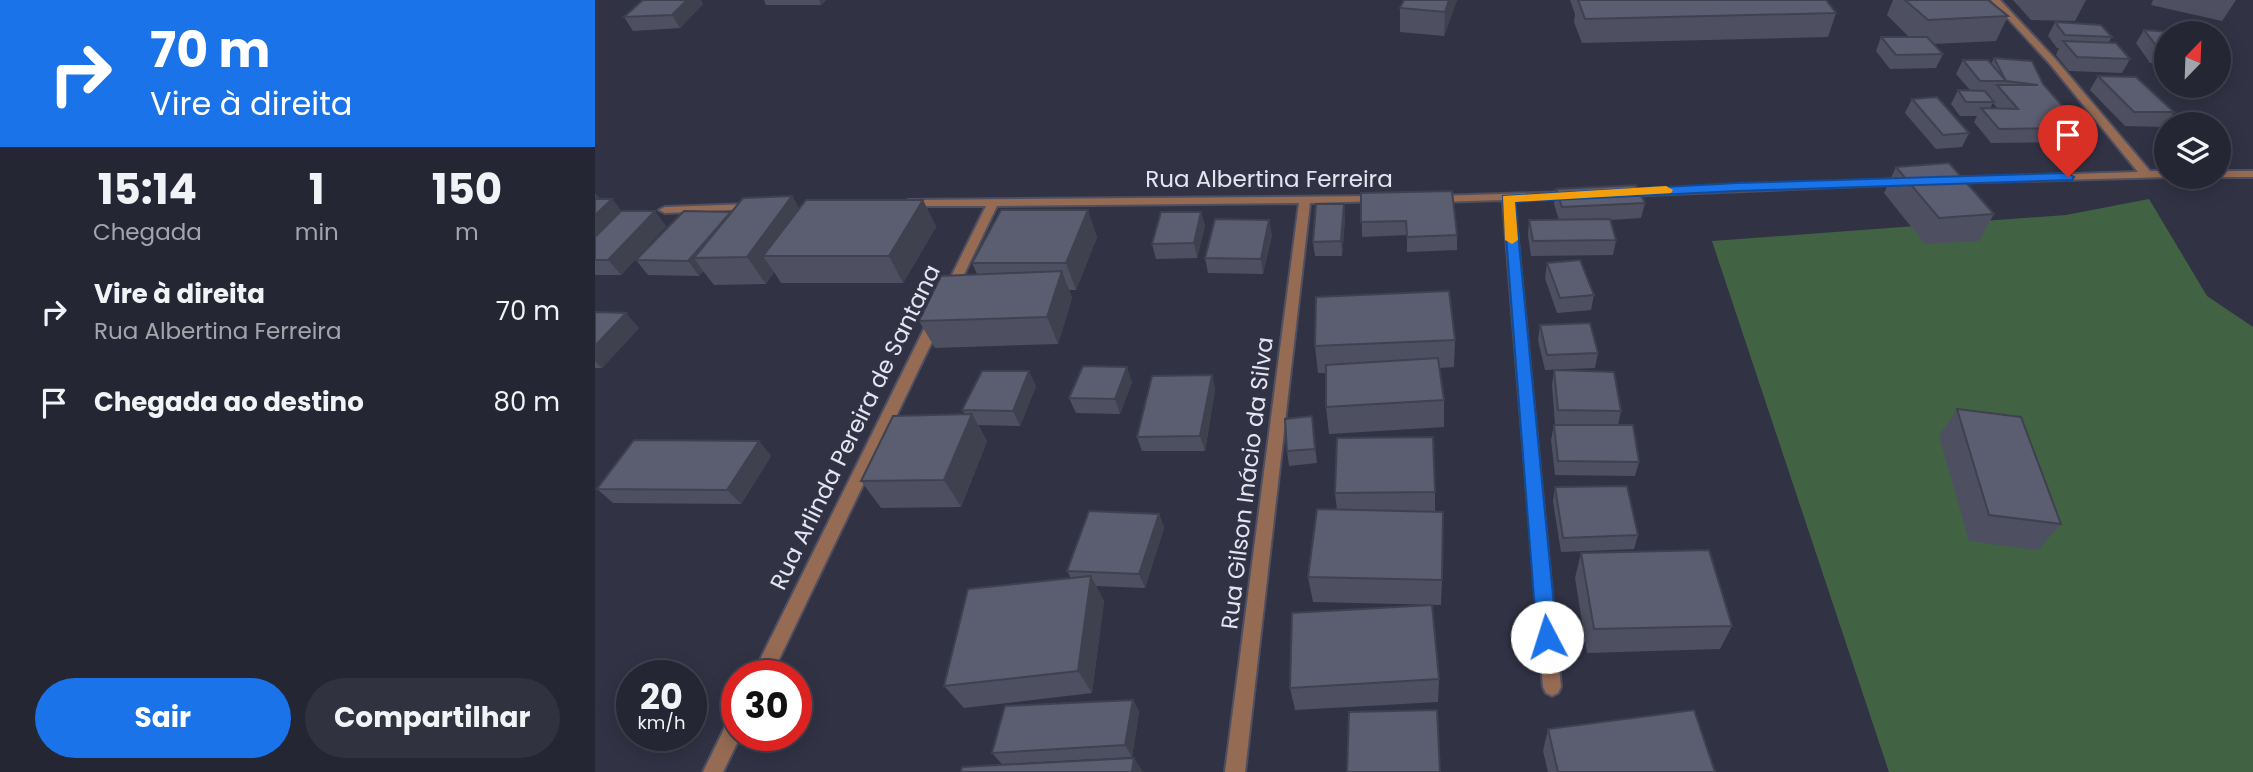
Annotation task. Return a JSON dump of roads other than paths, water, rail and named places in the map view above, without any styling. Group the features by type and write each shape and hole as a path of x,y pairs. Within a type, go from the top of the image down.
{"street":[{"path":"1995,0 2053,62 2147,175"},
{"path":"2231,174 2253,174"},
{"path":"1934,181 2154,175"},
{"path":"1602,194 1921,181"},
{"path":"1427,199 1589,194"},
{"path":"1508,198 1552,687"},
{"name":"Rua Albertina Ferreira","path":"898,203 1386,199"},
{"name":"Rua Gilson Inácio da Silva","path":"1235,772 1305,200"},
{"name":"Rua Arlinda Pereira de Santana","path":"769,660 994,201"},
{"path":"665,210 761,207"},
{"path":"713,772 724,751"}]}
